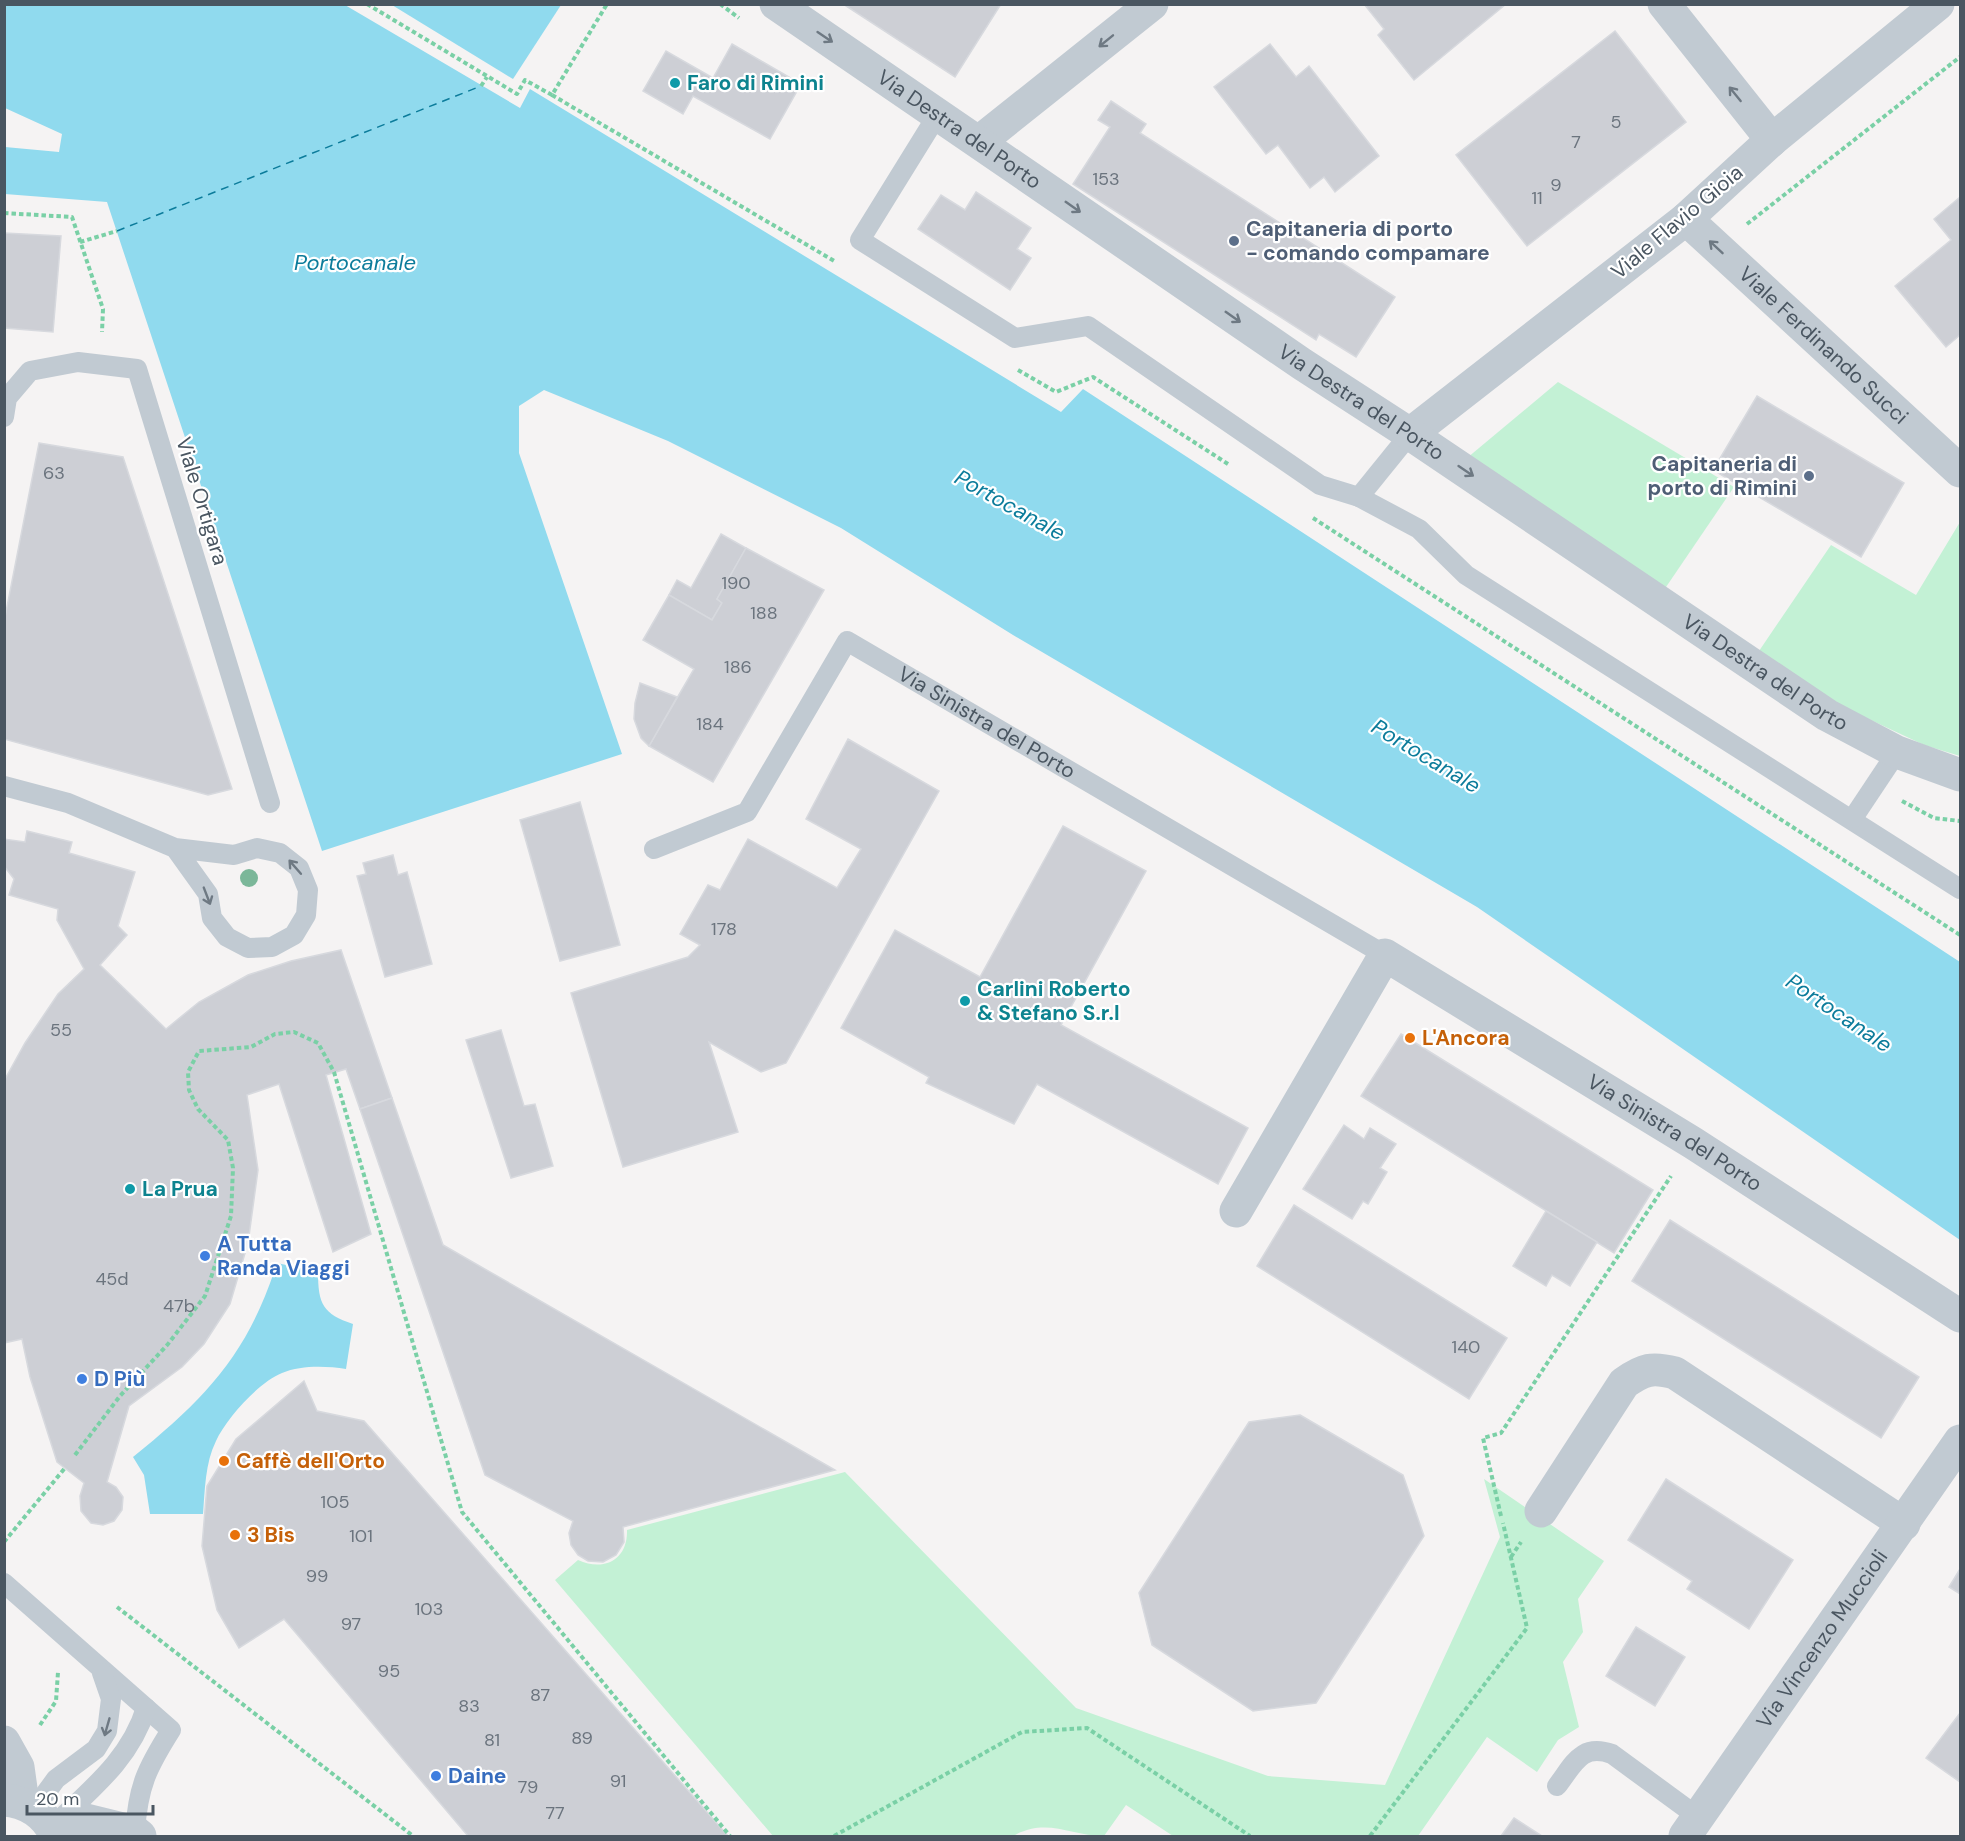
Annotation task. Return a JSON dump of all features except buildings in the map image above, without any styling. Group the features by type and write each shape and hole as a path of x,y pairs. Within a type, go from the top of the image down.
{"street":[{"name":"Via Destra del Porto","path":"776,4 1302,364 1410,434 1827,715 1897,752 1960,775"},
{"path":"979,142 1152,4"},
{"path":"1664,4 1772,140"},
{"name":"Viale Flavio Gioia","path":"1410,434 1686,219 1772,140 1938,4"},
{"name":"Viale Ferdinando Succi","path":"1686,219 1960,471"},
{"path":"1236,1211 1385,955"},
{"name":"Via Sinistra del Porto","path":"1385,955 1693,1143 1960,1316"},
{"path":"1541,1511 1624,1383 1639,1372 1656,1368 1675,1373 1904,1524"},
{"name":"Via Vincenzo Muccioli","path":"1691,1827 1960,1441"},
{"path":"6,1744 18,1767 34,1815 82,1819 138,1834"}],"lane":[{"path":"938,114 860,240 1015,338 1088,326 1320,485 1359,496 1419,529 1466,575 1853,818 1960,889"},
{"name":"Viale Ortigara","path":"5,414 8,398 30,371 78,362 102,363 137,369 270,803"},
{"path":"1359,496 1410,434"},
{"name":"Via Sinistra del Porto","path":"654,849 747,812 847,641 1385,955"},
{"path":"1853,818 1897,752"},
{"path":"4,786 68,802 175,848 234,855 257,848 280,853 299,868 308,890 306,915 294,935 273,947 248,948 227,937 212,918 208,894 175,848"},
{"path":"4,1583 101,1671 171,1730 148,1767 140,1788 138,1834"},
{"path":"34,1815 56,1779 96,1749 109,1728 111,1699 101,1671"},
{"path":"34,1815 122,1759 142,1722 146,1708"},
{"path":"1557,1786 1584,1752 1599,1749 1612,1754 1691,1827"}],"path":[{"path":"367,4 517,94 525,80 840,265"},
{"path":"552,95 607,4"},
{"path":"1740,230 1960,57"},
{"path":"481,86 487,77"},
{"path":"4,213 72,217 103,309 102,363"},
{"path":"80,242 117,231"},
{"path":"1015,368 1056,392 1093,377 1234,468"},
{"path":"1305,513 1960,935"},
{"path":"75,1455 120,1395 168,1344 205,1296 231,1216 232,1168 228,1140 198,1108 189,1090 188,1072 199,1051 251,1047 275,1034 294,1032 318,1043 334,1072 462,1512 730,1836"},
{"path":"4,1542 65,1468"},
{"path":"117,1607 413,1836"},
{"path":"6,1744 29,1735 46,1719 56,1701 59,1670"},
{"path":"834,1836 1022,1732 1087,1728 1250,1836"}],"green space":[{"path":"1558,382 1734,487 1664,590 1467,458"},
{"path":"1960,522 1960,756 1924,745 1843,707 1759,651 1831,545 1916,595"},
{"path":"845,1472 1076,1708 1268,1776 1385,1785 1500,1537 1484,1479 1604,1561 1578,1599 1583,1632 1563,1662 1579,1727 1558,1740 1537,1772 1487,1737 1418,1836 1173,1836 1126,1805 1104,1836 1037,1828 1013,1836 773,1836 555,1580 578,1560 597,1565 613,1561 623,1549 627,1530"}],"water":[{"name":"Portocanale","path":"5,4 345,5 520,108 530,89 1061,412 1083,389 1960,962 1960,1240 1477,907 1013,635 841,528 668,441 544,390 519,406 519,453 622,754 322,851 107,202 5,194 5,147 59,152 62,134 5,108"},
{"path":"561,4 513,79 392,5"},
{"path":"277,1263 318,1272 319,1292 324,1306 335,1316 353,1324 346,1369 305,1367 282,1373 263,1384 235,1412 212,1449 205,1486 203,1514 150,1514 144,1475 133,1457 182,1415 222,1372 253,1323"}],"ferry route":[{"path":"117,231 481,86"}],"place":[{"name":"Faro di Rimini","path":"675,83"},
{"name":"Capitaneria di porto - comando compamare","path":"1234,241"},
{"name":"Capitaneria di porto di Rimini","path":"1809,476"},
{"name":"Carlini Roberto & Stefano S.r.l","path":"965,1001"},
{"name":"L'Ancora","path":"1410,1038"},
{"name":"La Prua","path":"130,1189"},
{"name":"A Tutta Randa Viaggi","path":"205,1256"},
{"name":"D Più","path":"82,1379"},
{"name":"Caffè dell'Orto","path":"224,1461"},
{"name":"3 Bis","path":"235,1535"},
{"name":"Daine","path":"436,1776"}]}
